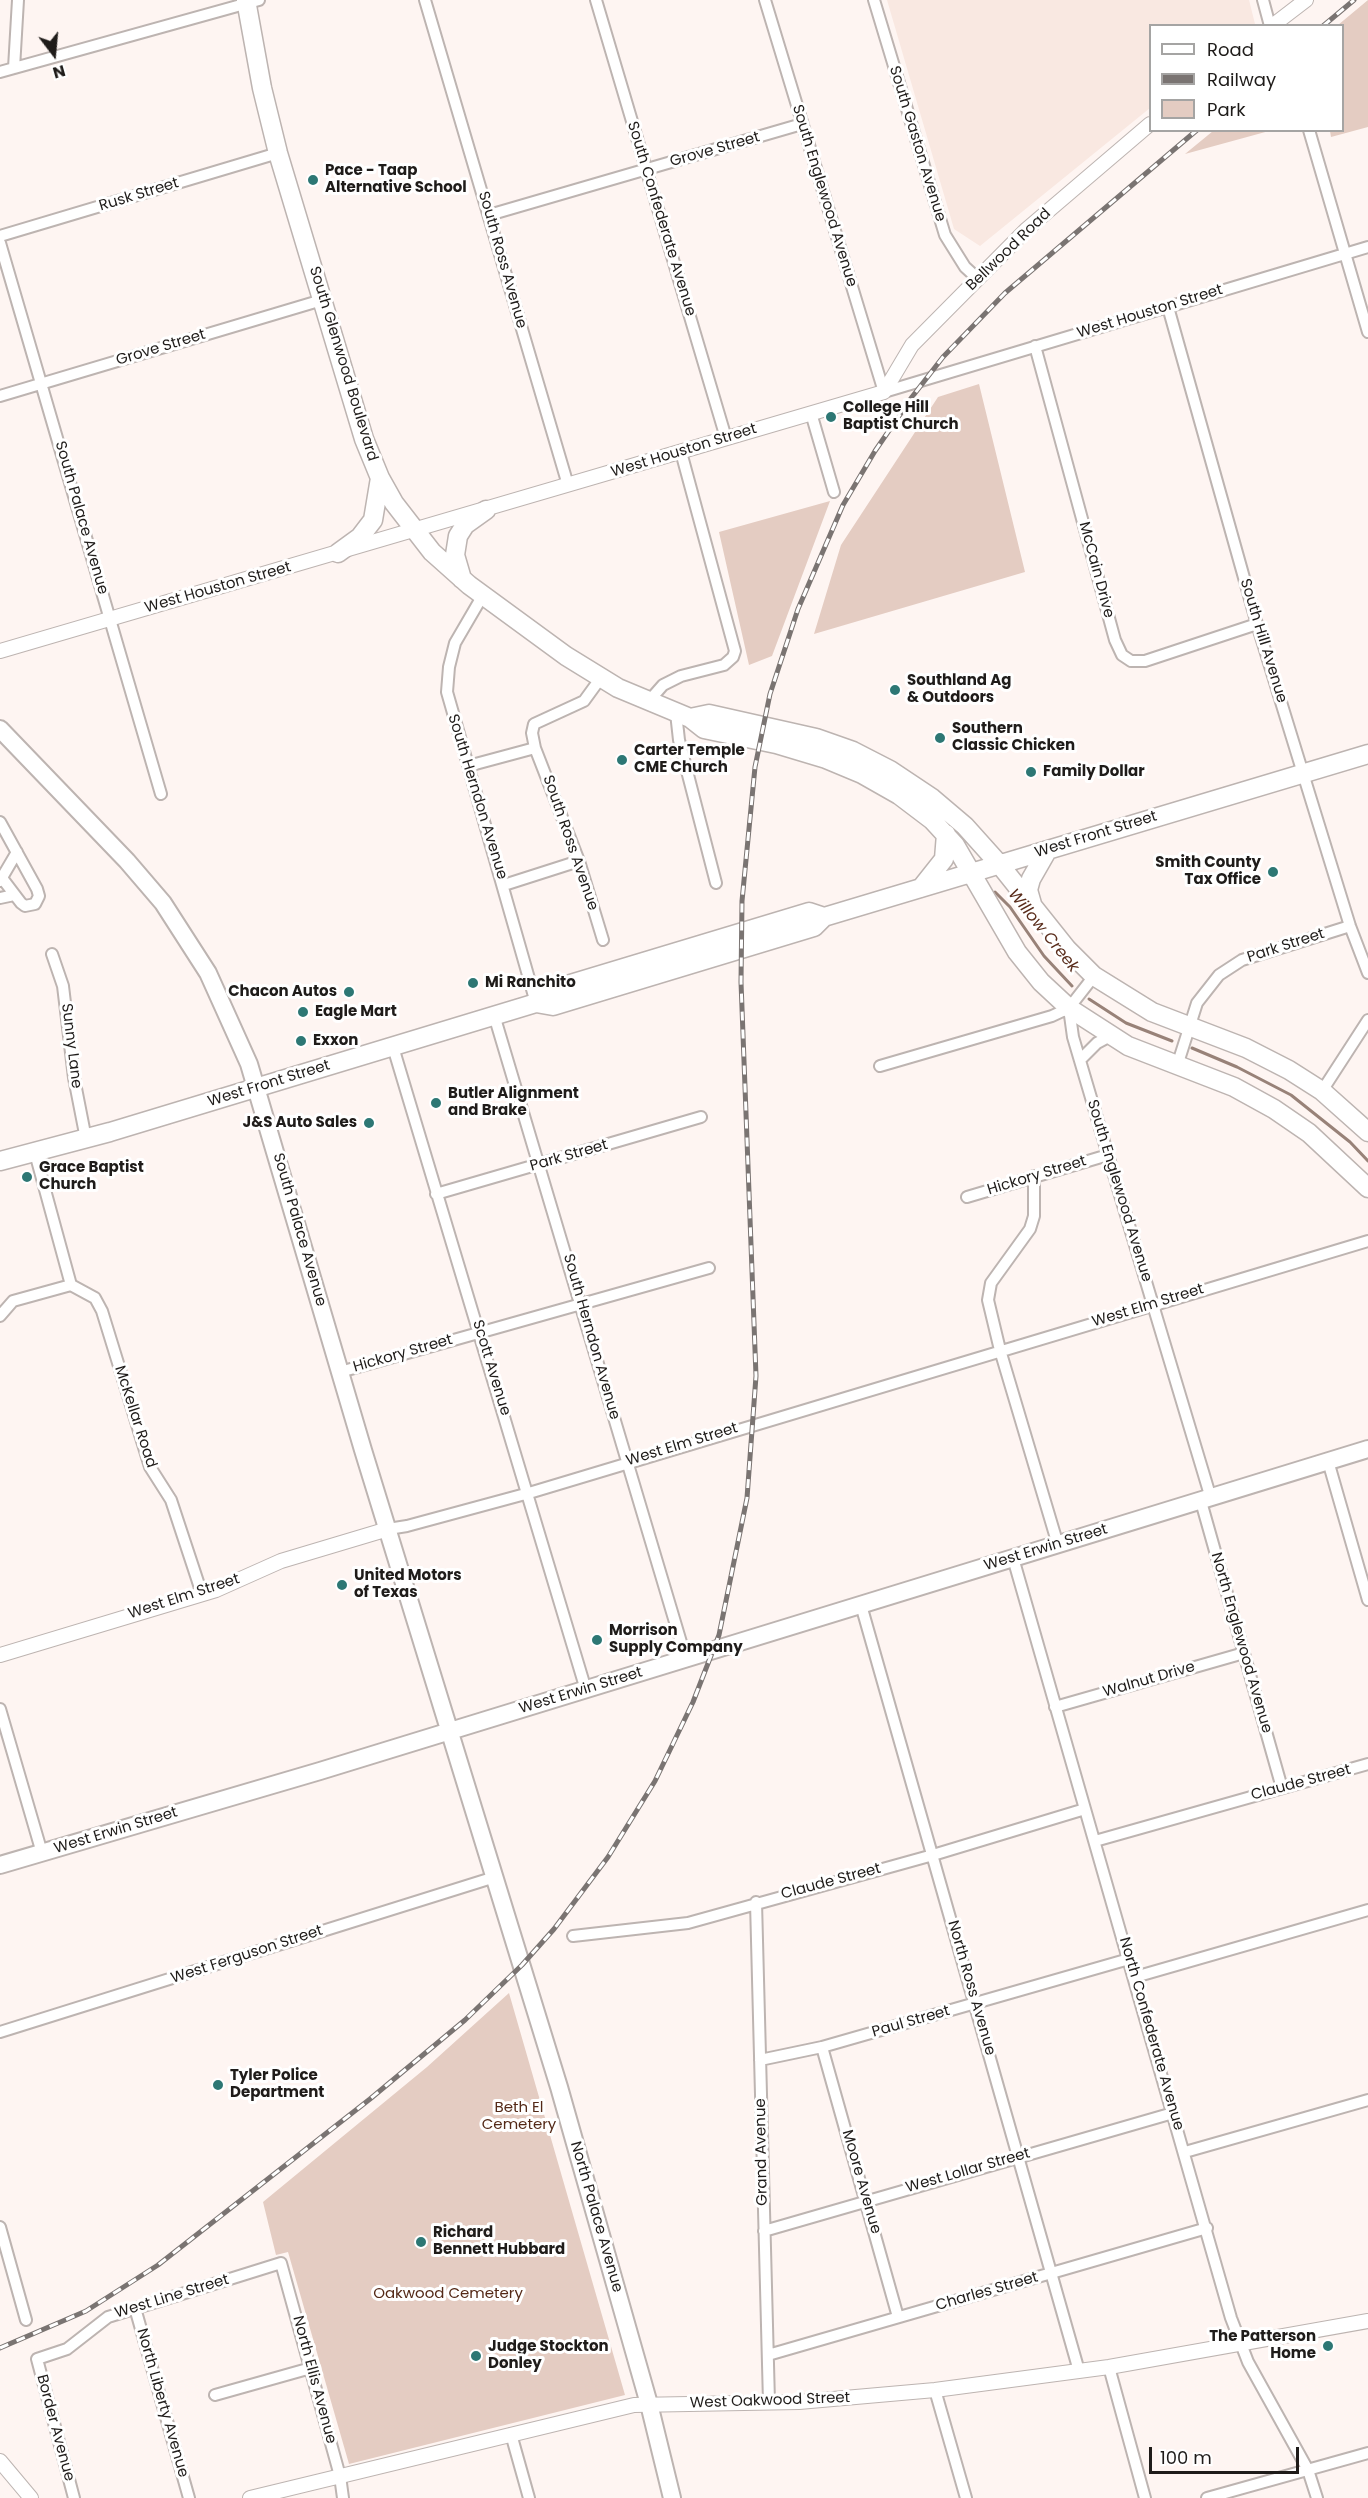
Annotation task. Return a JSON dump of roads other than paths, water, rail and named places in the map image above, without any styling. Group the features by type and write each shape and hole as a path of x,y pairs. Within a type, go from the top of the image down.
{"main road":[{"name":"South Glenwood Boulevard","path":"251,1 262,88 278,153 364,439 380,478 414,531 432,552 483,595 600,679 683,716 704,729 809,753 862,774 915,806 946,834 972,873 1017,952 1041,982 1069,1008 1110,1036 1177,1066 1234,1087 1274,1109 1309,1133 1368,1188"},
{"path":"338,554 360,537 373,520 380,478"},
{"path":"462,579 455,555 458,536 465,525 486,510"},
{"name":"South Glenwood Boulevard","path":"683,716 709,714 795,733 834,744 871,760 932,798 965,826 1000,865 1066,949 1094,976 1137,1005 1268,1058 1322,1091 1368,1132"},
{"name":"South Palace Avenue","path":"0,729 127,861 175,920 217,991 258,1088 340,1372 450,1731"},
{"name":"West Front Street","path":"0,1161 86,1139 536,1003 547,991 788,918 809,912 824,917 1368,754"},
{"path":"921,888 944,859 946,834"},
{"path":"1033,906 1029,884 1047,851"},
{"name":"West Erwin Street","path":"0,1865 586,1690 1058,1545 1205,1497 1368,1449"},
{"name":"North Palace Avenue","path":"450,1731 562,2098 649,2404 672,2498"}],"street":[{"path":"14,68 18,0"},
{"name":"South Ross Avenue","path":"425,0 568,485"},
{"name":"South Confederate Avenue","path":"596,0 726,438"},
{"name":"South Englewood Avenue","path":"765,0 884,392"},
{"name":"South Gaston Avenue","path":"874,0 945,235 964,267 978,279"},
{"path":"1263,0 1270,24"},
{"path":"1274,24 1306,0"},
{"path":"0,72 251,1"},
{"name":"Grove Street","path":"489,215 802,124"},
{"name":"Bellwood Road","path":"884,392 912,345 1027,229 1149,125"},
{"path":"1310,132 1368,332"},
{"name":"Rusk Street","path":"0,236 278,153"},
{"name":"South Palace Avenue","path":"0,243 161,794"},
{"name":"West Houston Street","path":"0,651 338,554 1368,248"},
{"name":"Grove Street","path":"0,396 322,300"},
{"name":"South Hill Avenue","path":"1168,307 1257,624 1350,926 1368,973"},
{"name":"McCain Drive","path":"1035,346 1114,640 1122,655 1131,662 1145,661 1257,624"},
{"path":"811,413 834,492"},
{"path":"648,702 657,690 674,679 724,664 733,657 733,644 681,452"},
{"name":"South Herndon Avenue","path":"483,595 458,636 448,673 448,699 504,885 536,1003"},
{"path":"468,766 535,748 532,733 534,724 584,701 600,679"},
{"path":"683,716 679,740 716,883"},
{"name":"South Ross Avenue","path":"535,748 579,861 603,940"},
{"path":"0,822 17,852 39,897 36,904 26,906 1,880 17,852"},
{"path":"504,885 579,861"},
{"path":"0,898 14,895"},
{"name":"Park Street","path":"1177,1066 1197,1003 1210,984 1230,967 1254,955 1350,926"},
{"name":"Sunny Lane","path":"52,954 63,986 74,1078 86,1139"},
{"path":"880,1066 1052,1016 1069,1008 1094,976"},
{"name":"South Englewood Avenue","path":"1069,1008 1080,1060 1153,1304 1205,1497"},
{"name":"South Herndon Avenue","path":"494,1015 686,1659"},
{"path":"1322,1091 1368,1020"},
{"path":"1080,1060 1097,1043 1110,1036"},
{"name":"Scott Avenue","path":"393,1047 529,1493 586,1690"},
{"name":"Park Street","path":"436,1194 701,1117"},
{"path":"1,1310 13,1301 71,1285 35,1153"},
{"name":"Hickory Street","path":"967,1197 1108,1155"},
{"path":"1034,1176 1034,1216 1030,1229 1002,1266 988,1291 1000,1350 1058,1545"},
{"name":"West Elm Street","path":"0,1655 202,1594 281,1561 388,1529 407,1527 529,1493 627,1461 1368,1241"},
{"name":"Hickory Street","path":"340,1372 709,1268"},
{"name":"McKellar Road","path":"71,1285 95,1298 102,1311 150,1467 171,1500 202,1594"},
{"path":"1328,1461 1368,1600"},
{"name":"North Englewood Avenue","path":"1205,1497 1244,1653 1282,1788"},
{"name":"North Confederate Avenue","path":"1013,1558 1240,2344 1308,2470 1317,2498"},
{"name":"North Ross Avenue","path":"861,1605 1079,2371"},
{"name":"Walnut Drive","path":"1055,1707 1244,1653"},
{"path":"0,1708 42,1853"},
{"name":"Claude Street","path":"1095,1841 1368,1764"},
{"name":"Claude Street","path":"573,1936 688,1923 756,1902 933,1855 1085,1809"},
{"name":"West Ferguson Street","path":"0,2032 495,1877"},
{"name":"Grand Avenue","path":"756,1902 769,2402"},
{"path":"1135,1977 1368,1910"},
{"name":"Paul Street","path":"760,2060 822,2047 1129,1959"},
{"name":"Moore Avenue","path":"822,2047 898,2317"},
{"path":"1185,2152 1368,2100"},
{"name":"West Lollar Street","path":"764,2232 866,2200 1173,2113"},
{"path":"0,2227 26,2320"},
{"name":"Charles Street","path":"768,2355 1207,2228"},
{"name":"West Line Street","path":"37,2359 67,2349 102,2320 281,2263"},
{"name":"North Ellis Avenue","path":"281,2263 340,2475 343,2498"},
{"name":"North Liberty Avenue","path":"135,2308 189,2498"},
{"name":"West Oakwood Street","path":"249,2498 511,2434 649,2404 830,2401 935,2390 1109,2367 1368,2321"},
{"name":"Border Avenue","path":"37,2359 74,2498"},
{"path":"1109,2367 1145,2498"},
{"path":"215,2395 310,2368"},
{"path":"935,2390 966,2498"},
{"path":"511,2434 529,2498"},
{"path":"1207,2498 1368,2453"},
{"path":"0,2461 32,2498"}],"waterway":[{"name":"Willow Creek","path":"995,892 1010,907 1044,956 1072,986"},
{"name":"Willow Creek","path":"1089,999 1126,1023 1172,1041"},
{"name":"Willow Creek","path":"1192,1048 1237,1067 1291,1095 1350,1142 1368,1161"}],"railway":[{"path":"1325,24 1354,0"},
{"path":"0,2348 86,2311 158,2265 370,2099 465,2020 522,1965 554,1929 608,1857 655,1781 693,1702 719,1635 747,1498 756,1376 741,982 742,901 755,767 770,694 798,609 843,505 875,451 912,397 943,357 1005,293 1195,132"}],"place":[{"name":"Pace - Taap Alternative School","path":"313,180"},
{"name":"College Hill Baptist Church","path":"831,417"},
{"name":"Southland Ag & Outdoors","path":"895,690"},
{"name":"Southern Classic Chicken","path":"940,738"},
{"name":"Carter Temple CME Church","path":"622,760"},
{"name":"Family Dollar","path":"1031,772"},
{"name":"Smith County Tax Office","path":"1273,872"},
{"name":"Mi Ranchito","path":"473,983"},
{"name":"Chacon Autos","path":"349,992"},
{"name":"Eagle Mart","path":"303,1012"},
{"name":"Exxon","path":"301,1041"},
{"name":"Butler Alignment and Brake","path":"436,1103"},
{"name":"J&S Auto Sales","path":"369,1123"},
{"name":"Grace Baptist Church","path":"27,1177"},
{"name":"United Motors of Texas","path":"342,1585"},
{"name":"Morrison Supply Company","path":"597,1640"},
{"name":"Tyler Police Department","path":"218,2085"},
{"name":"Richard Bennett Hubbard","path":"421,2242"},
{"name":"The Patterson Home","path":"1328,2346"},
{"name":"Judge Stockton Donley","path":"476,2356"}],"park label":[{"name":"Beth El Cemetery","path":"519,2116"},
{"name":"Oakwood Cemetery","path":"448,2294"}]}
